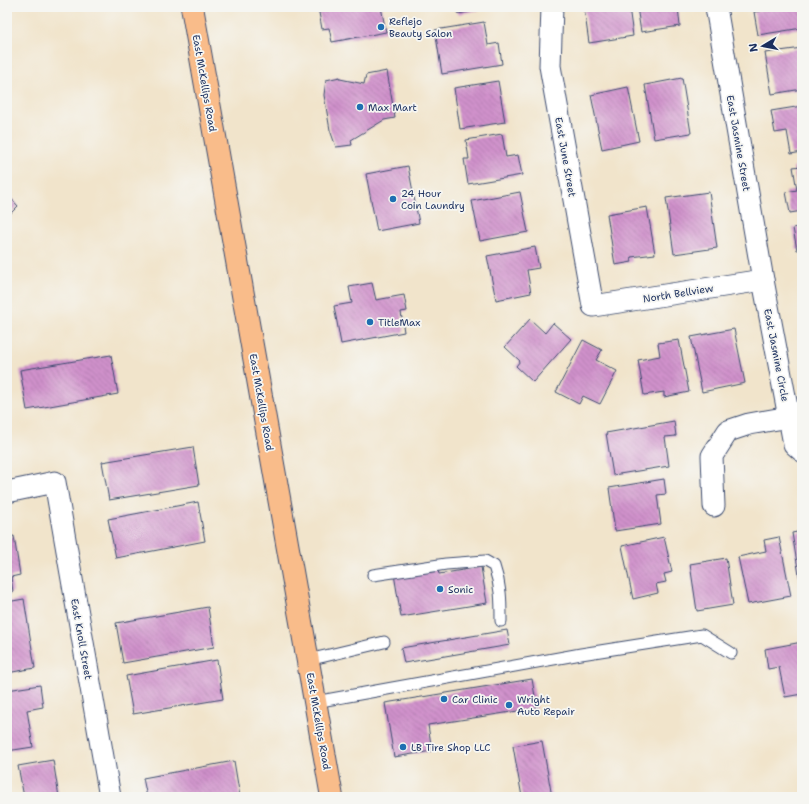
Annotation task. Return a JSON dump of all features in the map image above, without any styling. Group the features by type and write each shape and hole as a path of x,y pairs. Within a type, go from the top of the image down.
{"main road":[{"name":"East McKellips Road","path":"192,7 332,797"}],"street":[{"name":"East June Street","path":"552,7 550,66 593,306"},
{"name":"East Jasmine Street","path":"716,7 763,280"},
{"name":"North Bellview","path":"593,306 763,280"},
{"name":"East Jasmine Circle","path":"763,280 794,444 802,451"},
{"path":"714,506 712,456 728,431 749,424 789,417"},
{"name":"East Knoll Street","path":"7,492 55,482 110,797"}],"lane":[{"path":"373,575 446,564 485,561 494,566 500,581 501,621"},
{"path":"315,702 582,654 702,635 731,653"},
{"path":"308,660 384,642"}],"building":[{"path":"318,7 381,7 386,32 332,42 329,28 322,29"},
{"path":"457,7 490,7 490,8 458,14"},
{"path":"584,7 629,7 633,36 589,43"},
{"path":"637,7 678,7 680,26 641,32"},
{"path":"765,7 802,7 802,28 758,35 754,12 765,10"},
{"path":"484,22 488,45 499,43 502,64 442,74 435,30"},
{"path":"802,48 802,89 772,94 765,53"},
{"name":"Max Mart","path":"387,71 395,118 384,120 351,140 352,145 336,147 330,130 324,95 326,80 340,77 340,79 364,84 366,75"},
{"path":"682,78 691,133 654,139 645,85"},
{"path":"498,81 505,122 460,129 454,88"},
{"path":"628,87 639,141 602,149 591,95"},
{"path":"802,106 802,152 791,154 787,131 775,133 771,111"},
{"path":"502,134 506,157 518,155 522,175 468,184 464,159 469,159 466,140"},
{"name":"24 Hour Coin Laundry","path":"408,166 419,223 377,231 366,174"},
{"path":"802,166 802,211 790,213 786,192 797,190 793,167"},
{"path":"520,192 528,232 480,241 472,201"},
{"path":"709,192 717,248 674,254 666,198"},
{"path":"7,194 18,206 7,217"},
{"path":"647,207 655,254 631,257 632,262 615,265 607,214"},
{"path":"802,226 802,249 797,250 793,228"},
{"path":"535,247 539,268 527,270 531,293 496,300 487,256"},
{"name":"TitleMax","path":"372,283 376,300 404,295 407,311 401,312 404,332 341,344 334,306 352,303 349,287"},
{"path":"530,319 545,333 553,323 571,339 533,382 516,366 520,361 505,347"},
{"path":"734,329 745,383 702,392 691,337"},
{"path":"583,340 602,350 596,360 617,371 600,404 583,396 579,404 556,392"},
{"path":"679,340 689,392 664,397 664,392 644,395 638,360 660,356 658,343"},
{"path":"111,355 118,394 27,410 20,370"},
{"path":"674,421 676,436 665,437 669,466 613,475 606,433"},
{"path":"193,447 199,485 109,500 102,462"},
{"path":"664,479 666,494 657,495 661,524 615,531 609,488"},
{"path":"198,502 205,541 116,558 108,519"},
{"path":"802,531 802,580 800,581 792,533"},
{"path":"14,536 20,575 11,577 13,592 7,593 7,537"},
{"path":"664,537 672,572 664,574 666,582 656,584 658,593 633,599 622,546"},
{"path":"779,537 791,596 748,604 738,557 766,551 764,540"},
{"path":"726,558 733,605 697,611 690,564"},
{"name":"Sonic","path":"481,567 487,603 401,617 394,574 437,568 439,574"},
{"path":"24,599 35,668 7,673 7,602"},
{"path":"208,607 214,647 123,663 116,623"},
{"path":"507,630 510,645 404,663 401,648"},
{"path":"802,642 802,694 785,697 779,667 768,669 765,649"},
{"path":"217,660 223,699 133,714 126,676"},
{"path":"532,679 537,708 428,725 432,751 394,757 385,703"},
{"path":"40,685 43,707 27,710 33,747 7,751 7,690"},
{"path":"542,741 552,797 522,797 513,746"},
{"path":"53,760 59,797 24,797 18,766"},
{"path":"234,761 240,797 147,797 143,778"}],"place":[{"name":"Reflejo Beauty Salon","path":"381,27"},
{"name":"Max Mart","path":"360,107"},
{"name":"24 Hour Coin Laundry","path":"393,199"},
{"name":"TitleMax","path":"370,322"},
{"name":"Sonic","path":"440,589"},
{"name":"Car Clinic","path":"444,699"},
{"name":"Wright Auto Repair","path":"509,705"},
{"name":"LB Tire Shop LLC","path":"403,747"}]}
